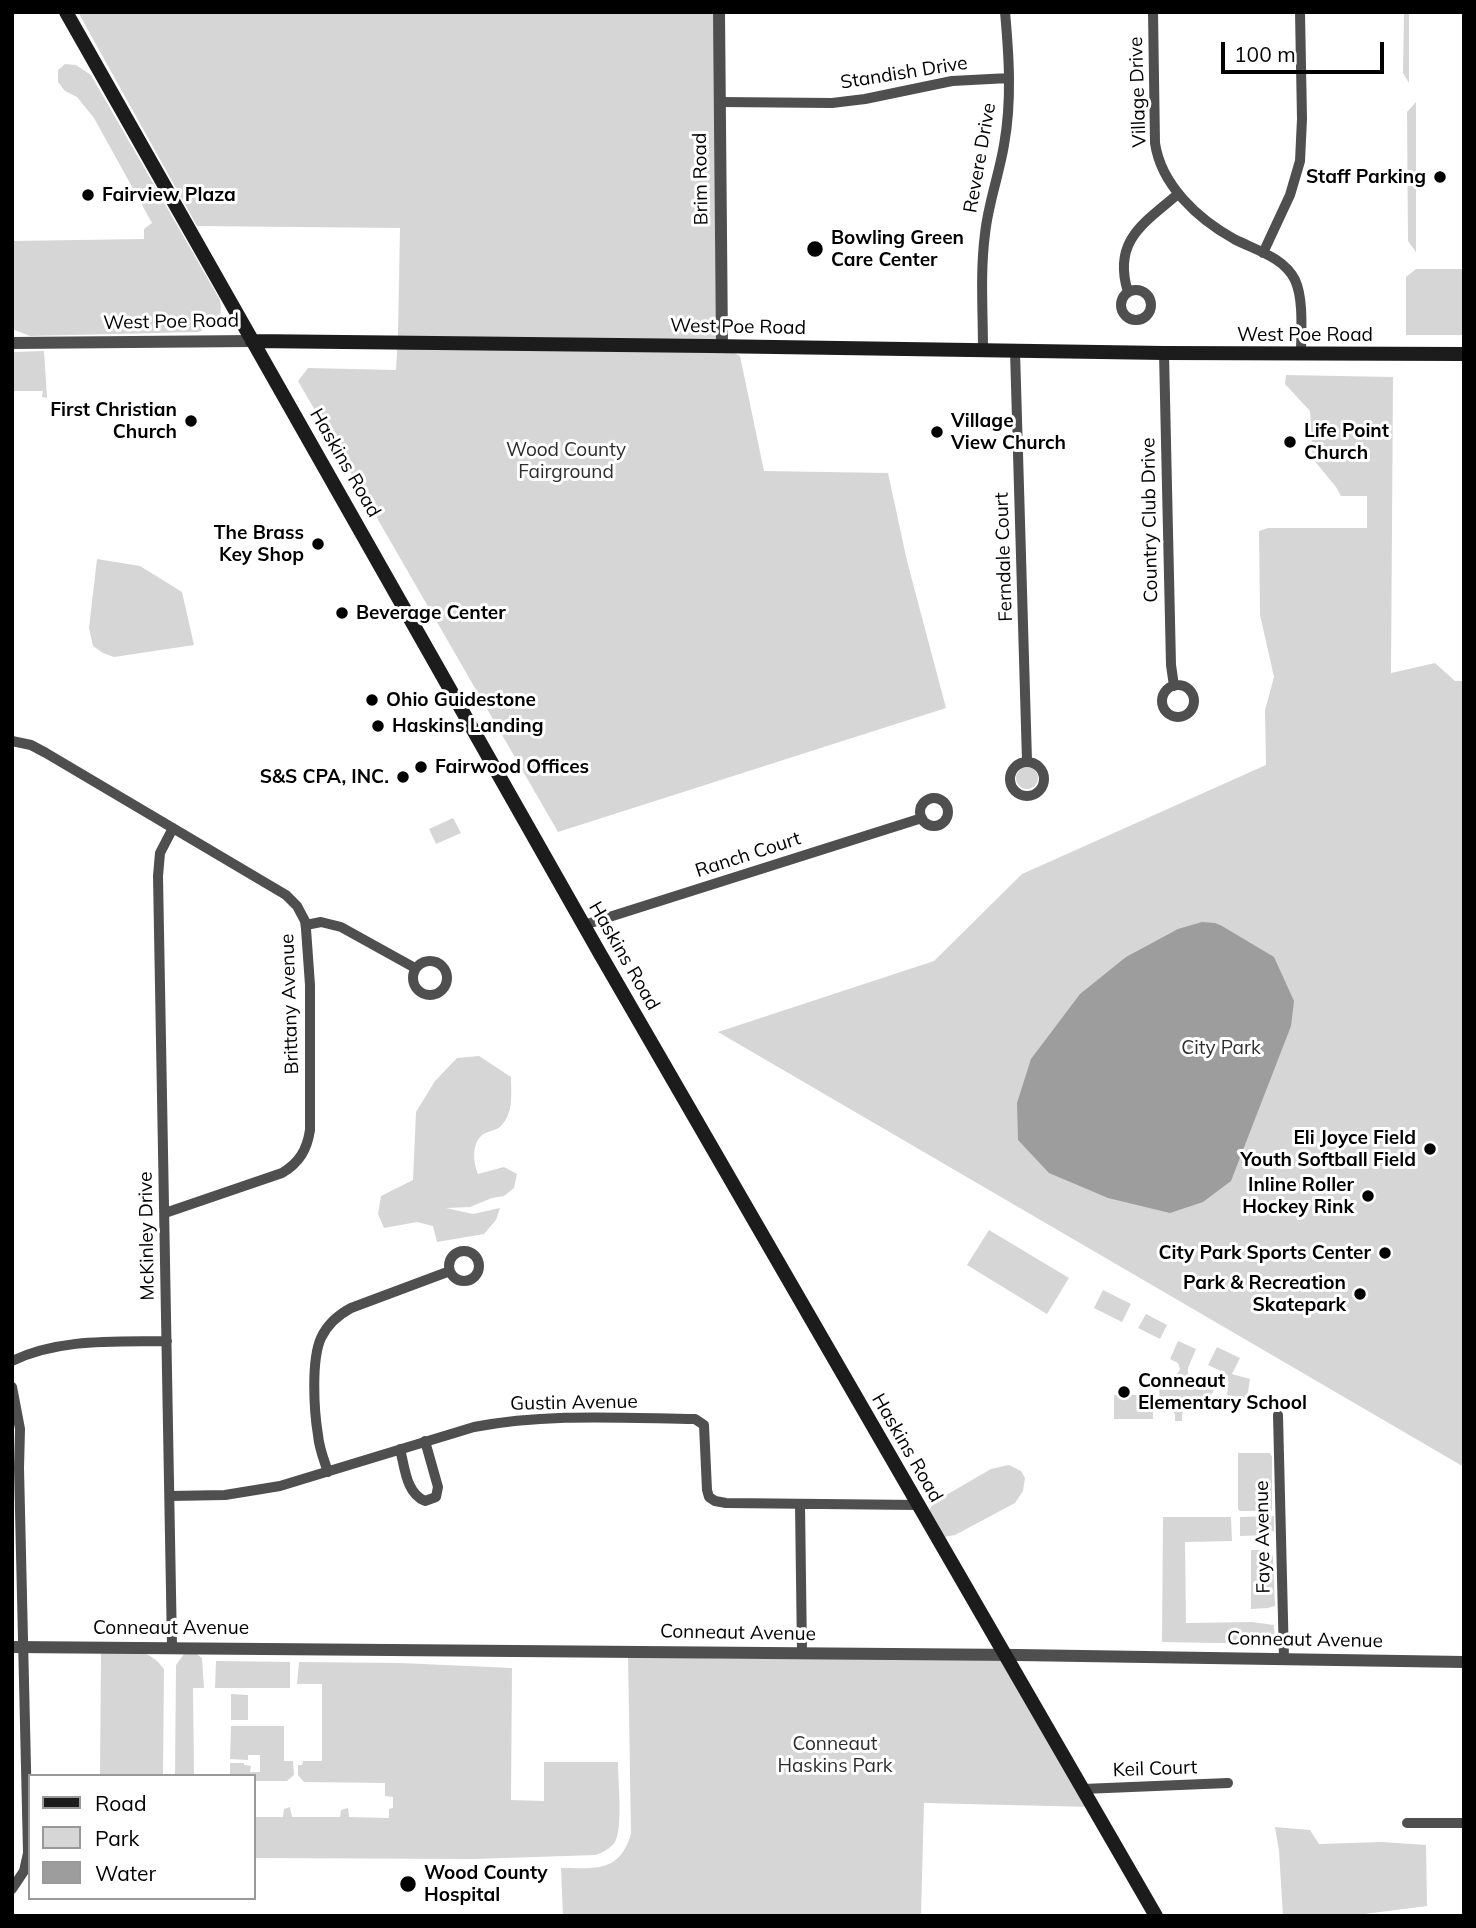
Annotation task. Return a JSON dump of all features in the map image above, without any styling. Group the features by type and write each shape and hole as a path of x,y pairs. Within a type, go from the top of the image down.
{"main road":[{"name":"Haskins Road","path":"66,12 584,925 1156,1916"},
{"name":"West Poe Road","path":"252,341 1164,354 1464,354"}],"street":[{"name":"Brim Road","path":"719,12 722,346"},
{"name":"Revere Drive","path":"983,351 985,231 1009,112 1005,12"},
{"name":"Village Drive","path":"1153,12 1155,143 1160,162 1178,194 1212,225 1233,239 1278,261 1289,270 1298,287 1300,299 1301,355"},
{"path":"1263,253 1290,195 1300,161 1300,12"},
{"name":"Standish Drive","path":"720,102 832,103 952,81 1009,78"},
{"path":"1128,292 1125,283 1125,255 1131,238 1139,227 1178,194"},
{"name":"West Poe Road","path":"12,343 252,341"},
{"name":"Ferndale Court","path":"1014,351 1027,761"},
{"name":"Country Club Drive","path":"1164,354 1171,665 1174,686"},
{"name":"Brittany Avenue","path":"12,741 46,753 286,895 297,906 306,925 310,985 310,1130 302,1155 291,1168 275,1176 165,1213"},
{"name":"Ranch Court","path":"584,925 922,818"},
{"name":"McKinley Drive","path":"172,1647 158,876 160,853 173,828"},
{"path":"306,925 321,922 341,927 415,968"},
{"path":"328,1472 318,1436 316,1411 316,1355 325,1331 351,1308 450,1271"},
{"path":"12,1361 44,1349 68,1345 167,1341"},
{"path":"12,1387 20,1429 18,1647 28,1853 24,1871 12,1889"},
{"name":"Faye Avenue","path":"1278,1415 1284,1659"},
{"name":"Gustin Avenue","path":"170,1496 249,1492 280,1486 474,1427 530,1418 695,1419 704,1425 709,1497 715,1501 918,1505"},
{"path":"400,1449 411,1490 425,1501 436,1497 438,1487 425,1441"},
{"path":"800,1504 802,1653"},
{"name":"Conneaut Avenue","path":"18,1647 802,1653 1464,1662"},
{"name":"Keil Court","path":"1083,1789 1228,1783"},
{"path":"1407,1823 1464,1824"}],"green space":[{"name":"Wood County Fairground","path":"78,12 719,12 722,346 740,356 764,471 888,473 907,561 946,708 558,832 298,381 308,368 396,370 400,228 197,226"},
{"path":"1404,12 1409,12 1409,83 1403,73"},
{"path":"65,64 76,65 91,75 220,300 219,318 210,327 198,332 30,336 12,329 12,241 144,239 144,229 152,223 94,118 77,97 65,91 58,82 58,70"},
{"path":"1416,102 1416,252 1408,241 1407,112"},
{"path":"1416,269 1464,269 1464,335 1406,335 1406,277"},
{"path":"44,351 47,398 42,397 43,391 12,391 12,352"},
{"name":"City Park","path":"1286,375 1393,377 1391,673 1435,663 1455,681 1464,681 1464,1467 718,1032 934,961 1022,874 1266,765 1265,710 1274,677 1260,615 1259,531 1268,528 1367,528 1367,496 1341,496 1313,459 1310,411 1285,384"},
{"path":"97,559 140,566 182,592 194,645 114,657 93,646 89,628"},
{"path":"1027,767 1035,770 1038,778 1035,786 1027,789 1019,786 1016,778 1019,770"},
{"path":"453,818 461,833 436,844 429,829"},
{"path":"479,1056 511,1077 511,1096 505,1121 499,1128 483,1134 478,1140 474,1155 478,1174 504,1167 517,1174 514,1188 504,1196 470,1207 446,1208 473,1214 500,1208 496,1220 484,1234 437,1242 433,1226 417,1222 384,1228 378,1214 381,1196 413,1180 416,1112 435,1081 457,1058"},
{"path":"989,1230 1069,1278 1047,1314 967,1265"},
{"path":"1103,1290 1131,1304 1122,1322 1094,1308"},
{"path":"1146,1314 1167,1325 1160,1339 1138,1328"},
{"path":"1178,1341 1196,1349 1188,1374 1210,1381 1214,1390 1211,1395 1203,1397 1203,1407 1197,1407 1193,1401 1187,1404 1182,1421 1175,1421 1172,1411 1160,1412 1159,1384 1180,1369 1178,1363 1170,1359"},
{"path":"1217,1347 1240,1358 1232,1374 1250,1379 1247,1398 1227,1395 1228,1378 1220,1370 1208,1365"},
{"path":"1114,1395 1153,1395 1153,1419 1114,1419"},
{"path":"1238,1453 1270,1453 1272,1511 1238,1509"},
{"path":"1009,1465 1021,1471 1025,1478 1023,1491 1015,1503 955,1535 944,1537 929,1511 934,1502 991,1469"},
{"path":"1274,1516 1274,1531 1269,1531 1269,1535 1240,1536 1240,1517"},
{"path":"1163,1517 1231,1517 1232,1541 1185,1542 1186,1623 1252,1622 1274,1625 1275,1644 1162,1642"},
{"path":"1251,1550 1269,1550 1273,1556 1275,1606 1251,1609"},
{"path":"101,1651 143,1653 157,1661 164,1669 163,1774 100,1774"},
{"path":"194,1652 202,1658 204,1688 193,1688 194,1774 175,1774 176,1665 184,1654"},
{"name":"Conneaut Haskins Park","path":"628,1656 732,1659 1005,1656 1093,1807 924,1803 921,1916 563,1916 561,1868 605,1866 620,1856 631,1834"},
{"path":"216,1661 290,1662 290,1688 215,1688"},
{"path":"299,1662 512,1668 511,1800 544,1801 544,1762 618,1762 619,1815 615,1842 596,1855 474,1859 256,1858 256,1817 283,1817 284,1809 290,1807 292,1817 340,1817 341,1810 348,1808 349,1817 389,1818 389,1809 393,1808 393,1797 385,1796 385,1783 304,1782 298,1775 298,1765 302,1765 303,1761 322,1761 322,1684 297,1684"},
{"path":"231,1694 248,1695 248,1720 231,1720"},
{"path":"231,1726 284,1726 284,1761 293,1761 294,1775 287,1781 256,1781 256,1774 230,1774 230,1763 244,1763 251,1766 250,1772 260,1772 260,1755 248,1755 248,1760 230,1759"},
{"path":"1275,1827 1310,1830 1319,1844 1382,1842 1426,1845 1427,1906 1349,1916 1283,1916"}],"water":[{"path":"1202,922 1222,926 1274,957 1294,1001 1291,1026 1231,1181 1203,1202 1170,1213 1108,1198 1049,1173 1018,1140 1017,1103 1031,1059 1080,994 1126,957 1178,929"}],"place":[{"name":"Staff Parking","path":"1440,177"},
{"name":"Fairview Plaza","path":"88,195"},
{"name":"Bowling Green Care Center","path":"815,249"},
{"name":"First Christian Church","path":"191,421"},
{"name":"Village View Church","path":"937,432"},
{"name":"Life Point Church","path":"1290,442"},
{"name":"The Brass Key Shop","path":"318,544"},
{"name":"Beverage Center","path":"342,613"},
{"name":"Ohio Guidestone","path":"372,700"},
{"name":"Haskins Landing","path":"378,726"},
{"name":"Fairwood Offices","path":"421,767"},
{"name":"S&S CPA, INC.","path":"403,777"},
{"name":"Eli Joyce Field Youth Softball Field","path":"1430,1149"},
{"name":"Inline Roller Hockey Rink","path":"1368,1196"},
{"name":"City Park Sports Center","path":"1385,1253"},
{"name":"Park & Recreation Skatepark","path":"1360,1294"},
{"name":"Conneaut Elementary School","path":"1124,1392"},
{"name":"Wood County Hospital","path":"408,1884"}]}
